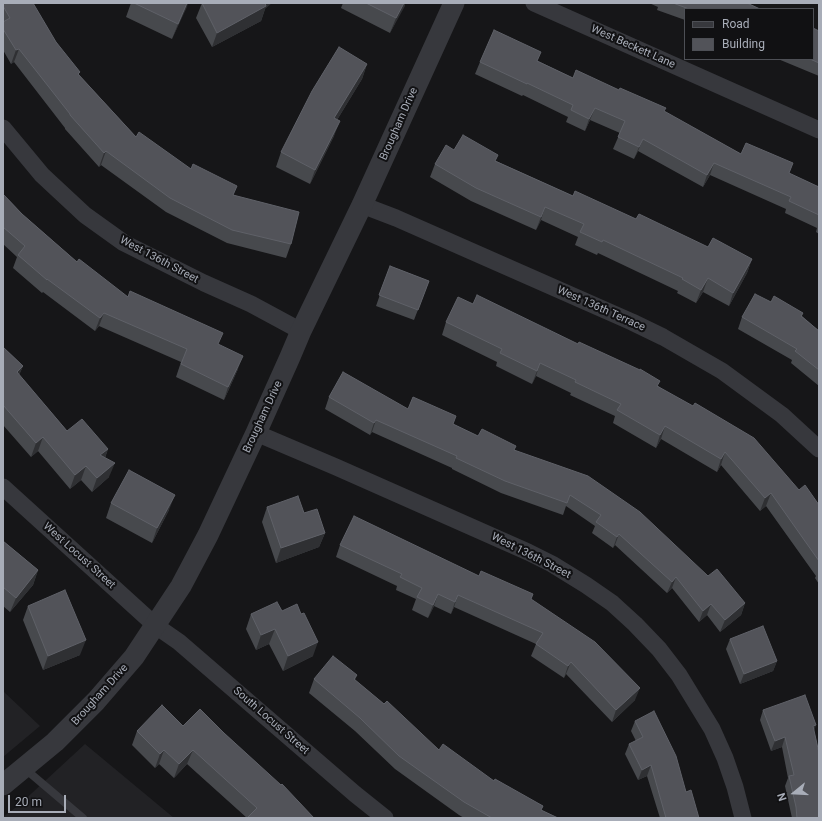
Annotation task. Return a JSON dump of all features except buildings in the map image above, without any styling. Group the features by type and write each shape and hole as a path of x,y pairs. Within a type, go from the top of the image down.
{"street":[{"name":"Brougham Drive","path":"3,785 55,742 96,701 134,657 156,626 185,580 256,433 301,331 362,205 454,3"},
{"name":"West Beckett Lane","path":"534,3 819,130"},
{"name":"West 136th Street","path":"3,128 42,175 85,215 124,243 204,283 251,304 301,331"},
{"name":"West 136th Terrace","path":"362,205 396,218 663,337 722,371 782,415 819,448"},
{"name":"West 136th Street","path":"256,433 528,552 552,564 612,603 636,624 679,675 712,729 725,758 735,787 743,818"},
{"name":"West Locust Street","path":"3,487 156,626"},
{"name":"South Locust Street","path":"156,626 179,642 385,818"}],"lane":[{"path":"24,768 83,818"}],"shaded area":[{"path":"3,691 40,726 3,757"},
{"path":"85,744 174,818 3,818"}]}
